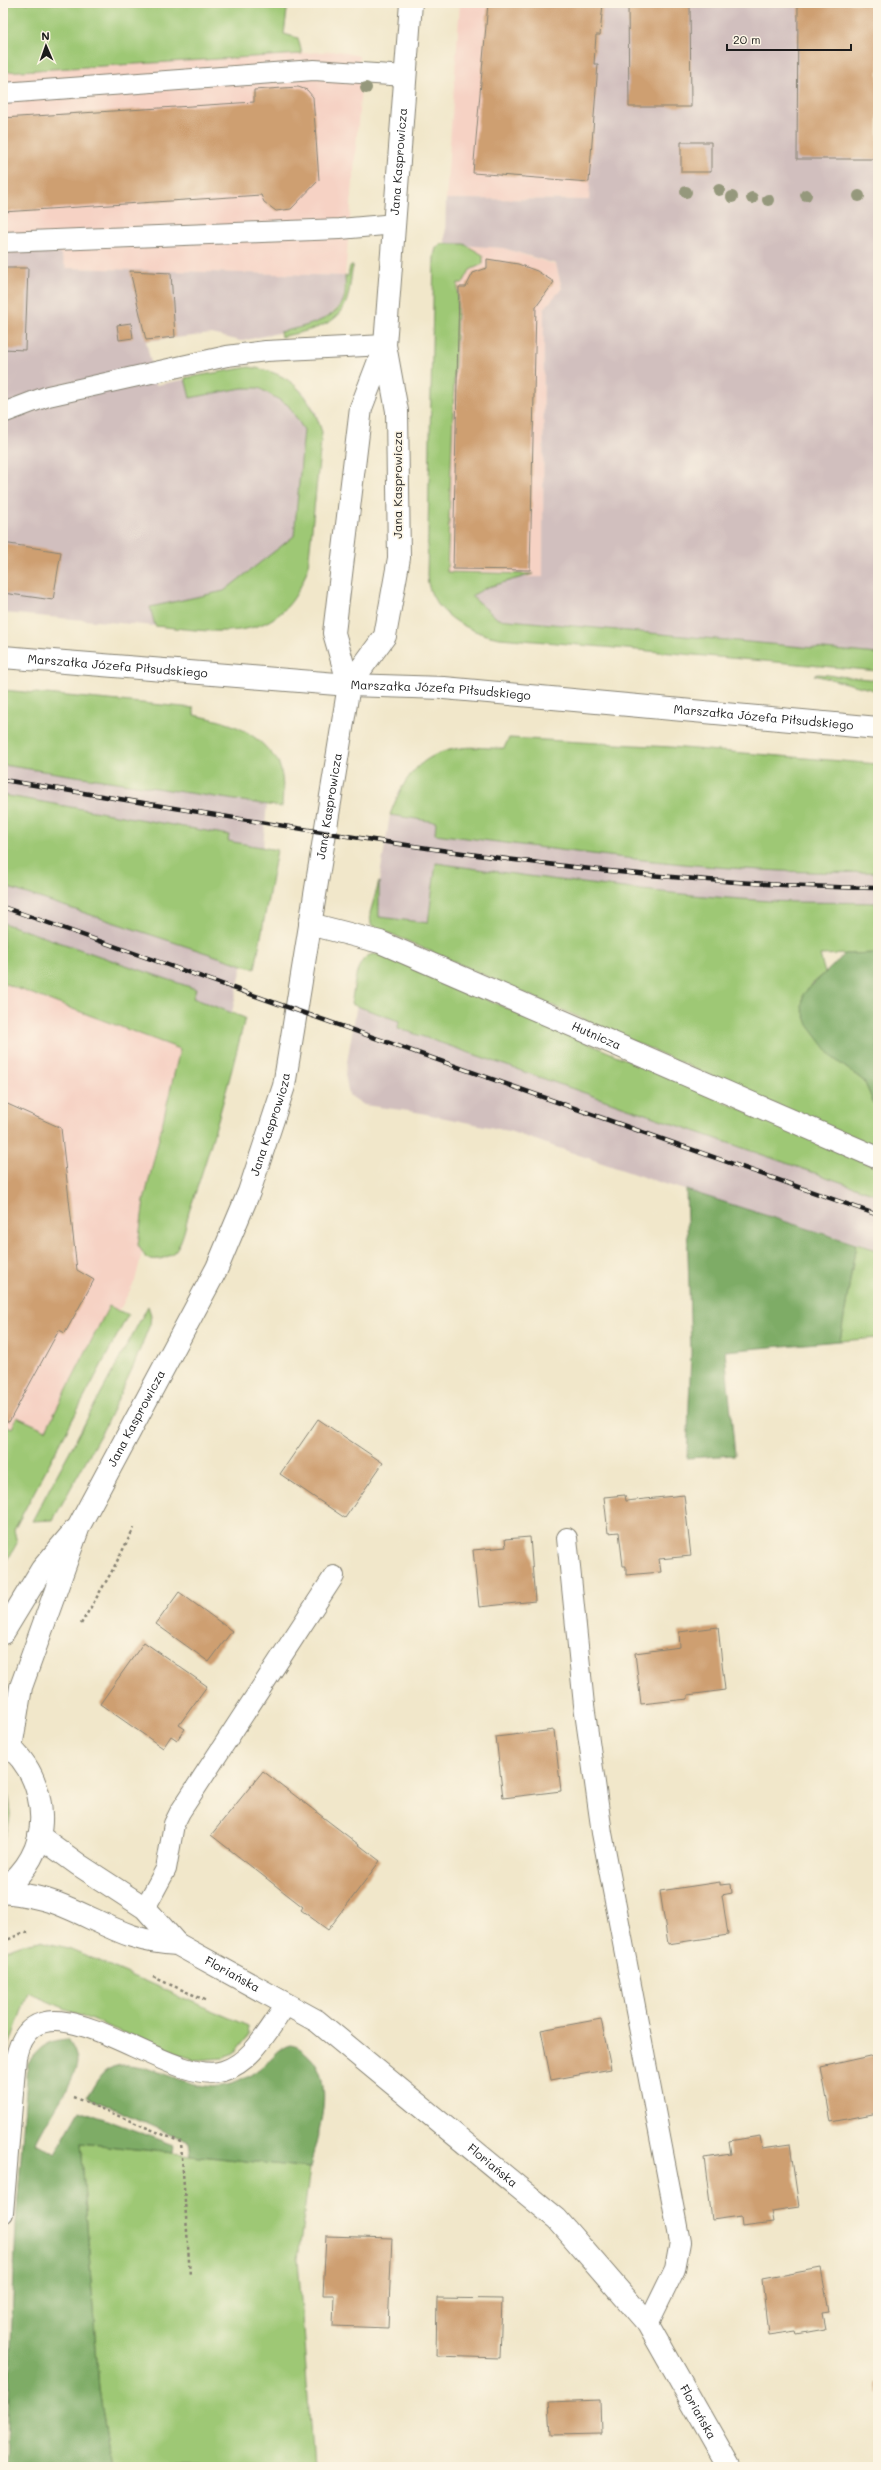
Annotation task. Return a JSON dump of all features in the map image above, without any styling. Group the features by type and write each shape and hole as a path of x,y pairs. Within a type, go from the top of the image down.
{"street":[{"name":"Jana Kasprowicza","path":"349,685 360,674 385,636 399,558 398,411 385,345 411,3"},
{"name":"Jana Kasprowicza","path":"7,1745 21,1687 79,1526 217,1268 249,1192 284,1086 349,685 334,633 361,408 385,345"},
{"name":"Marszałka Józefa Piłsudskiego","path":"3,657 349,685 444,688 878,728"},
{"name":"Hutnicza","path":"310,924 380,942 878,1158"},
{"name":"Jana Kasprowicza","path":"3,1633 42,1569 61,1545 79,1526"},
{"path":"3,1891 19,1877 32,1857 39,1836 41,1812 37,1788 27,1766 7,1745"},
{"name":"Floriańska","path":"39,1836 79,1866 145,1908 177,1944 317,2021 557,2219 648,2324 730,2467"},
{"name":"Floriańska","path":"3,1891 32,1895 57,1904 136,1939 154,1943 177,1944"}],"lane":[{"path":"3,93 314,70 406,76"},
{"path":"3,242 340,229 394,224"},
{"path":"3,413 48,396 227,356 279,350 385,345"},
{"path":"567,1538 584,1705 602,1833 680,2242 675,2269 648,2324"},
{"path":"145,1908 166,1869 174,1824 180,1812 334,1576"},
{"path":"3,2214 16,2057 21,2040 34,2025 49,2019 81,2025 185,2068 215,2073 244,2061 287,2004"}],"path":[{"path":"80,1627 111,1573 134,1528"},
{"path":"73,2097 181,2142 190,2276"}],"shaded area":[{"path":"460,3 603,3 600,35 596,35 594,64 598,64 590,200 446,199"},
{"path":"603,3 878,3 878,654 498,619 449,578 543,577 544,309 562,288 556,264 503,248 445,244 446,199 589,200 598,64 594,64 596,35 600,35"},
{"path":"338,51 359,56 362,75 345,276 65,268 60,253 3,253 3,72"},
{"path":"445,244 503,248 556,265 562,289 544,309 543,578 449,578 438,569"},
{"path":"3,253 60,253 66,268 345,276 343,302 331,314 311,326 241,341 212,334 146,341 156,385 249,367 275,373 288,380 304,393 316,412 322,432 305,566 154,621 155,626 3,613"},
{"path":"3,713 268,793 259,890 227,1035 3,959"},
{"path":"412,777 878,797 878,953 813,955 428,923 379,917 379,882 390,815 399,791"},
{"path":"3,978 192,1047 135,1281 3,1528"},
{"path":"359,992 878,1169 878,1250 646,1178 509,1131 416,1112 364,1105 349,1095 345,1074"}],"green space":[{"path":"3,3 288,3 284,34 298,38 302,54 3,72"},
{"path":"442,244 464,244 483,255 483,264 470,270 463,283 458,283 447,572 533,574 488,587 471,596 498,619 878,654 878,671 500,638 464,626 443,610 429,589 427,576 434,256 436,248"},
{"path":"350,266 353,266 348,294 345,305 338,315 324,325 281,337 280,332 324,319 339,308 344,298 345,276 348,276"},
{"path":"249,367 276,374 297,387 305,396 322,432 308,567 297,593 283,611 266,622 247,629 226,631 203,631 155,626 150,607 224,591 294,536 304,430 288,405 259,388 242,388 190,398 185,378"},
{"path":"818,674 878,680 878,691 814,675"},
{"path":"3,690 194,708 194,715 226,723 245,731 262,743 278,761 281,769 283,786 282,807 3,765"},
{"path":"509,738 670,747 878,764 878,872 767,870 600,855 435,834 436,822 390,815 407,779 424,762 446,751 461,748 504,748"},
{"path":"3,795 229,835 228,841 277,850 255,969 3,886"},
{"path":"436,863 643,890 727,898 783,902 878,903 878,953 820,955 825,973 811,985 833,1058 864,1081 876,1106 878,1150 371,925 370,913 379,882 379,917 428,923"},
{"path":"3,923 196,989 193,998 245,1018 233,1067 184,1233 180,1244 174,1252 164,1258 146,1258 138,1245 144,1201 180,1049 3,983"},
{"path":"878,953 878,1113 864,1081 833,1058 808,1025 802,1008 803,994 845,954"},
{"path":"373,954 383,955 878,1168 878,1195 398,1028 399,1021 351,1004 356,974 359,967 362,961"},
{"path":"686,1190 856,1244 840,1341 725,1351 735,1455 687,1458 691,1352"},
{"path":"856,1244 878,1250 878,1338 840,1341"},
{"path":"109,1306 128,1315 14,1530 17,1543 3,1569 3,1424 12,1428 17,1417 46,1430"},
{"path":"148,1306 151,1315 150,1324 133,1367 104,1428 53,1520 32,1521"},
{"path":"3,1785 9,1799 10,1814 8,1829 3,1843"},
{"path":"41,1941 71,1949 248,2026 249,2033 234,2054 223,2058 196,2060 162,2049 28,1993 3,2063 3,1951 23,1944"},
{"path":"68,2039 76,2056 77,2062 75,2070 66,2091 36,2143 55,2154 80,2110 174,2145 173,2153 81,2143 99,2389 111,2467 6,2467 16,2224 28,2063 45,2045 55,2041"},
{"path":"290,2045 299,2048 308,2055 317,2066 322,2080 324,2094 323,2109 310,2168 191,2155 189,2142 87,2097 98,2079 107,2070 119,2065 133,2065 181,2080 212,2087 227,2085 242,2080 264,2065 279,2051"},
{"path":"81,2143 310,2168 298,2259 313,2467 111,2467 99,2389"}],"building":[{"path":"488,3 603,3 600,35 596,35 594,64 598,64 589,182 473,173"},
{"path":"628,3 690,3 691,107 629,107"},
{"path":"798,3 878,3 878,159 797,159"},
{"path":"298,87 307,90 313,97 319,180 291,209 276,211 264,202 261,195 3,212 3,118 254,102 254,90"},
{"path":"681,142 711,142 711,172 681,172"},
{"path":"487,259 518,264 537,271 554,282 536,307 530,570 453,569 459,287 466,287 473,273 487,268"},
{"path":"3,268 28,268 25,350 3,349"},
{"path":"130,271 171,273 175,337 146,340"},
{"path":"131,323 133,338 119,340 117,325"},
{"path":"3,543 61,552 53,600 3,593"},
{"path":"3,1102 61,1128 77,1270 94,1280 65,1333 59,1330 9,1422 3,1419"},
{"path":"318,1419 383,1463 345,1518 280,1474"},
{"path":"625,1495 626,1501 684,1495 691,1556 659,1559 661,1572 626,1575 626,1566 623,1566 619,1532 608,1533 604,1497"},
{"path":"530,1537 535,1601 479,1607 473,1550 506,1547 505,1539"},
{"path":"179,1592 232,1631 209,1662 156,1624"},
{"path":"718,1627 725,1690 688,1695 688,1699 641,1704 635,1653 680,1647 679,1632"},
{"path":"144,1642 207,1686 179,1725 185,1729 177,1740 171,1736 163,1748 100,1704"},
{"path":"554,1730 561,1791 503,1798 496,1737"},
{"path":"263,1771 380,1861 328,1930 301,1910 303,1907 211,1835"},
{"path":"720,1882 720,1885 731,1884 732,1893 722,1895 728,1935 668,1944 660,1891"},
{"path":"601,2019 611,2069 551,2080 541,2030"},
{"path":"875,2055 878,2069 878,2113 831,2122 821,2067"},
{"path":"760,2136 762,2148 790,2144 799,2207 771,2211 773,2222 742,2226 741,2216 712,2220 704,2158 731,2154 729,2141"},
{"path":"326,2236 392,2238 388,2328 333,2326 334,2295 323,2295"},
{"path":"821,2268 829,2312 822,2313 825,2329 797,2334 796,2331 768,2335 762,2279"},
{"path":"437,2298 502,2299 500,2358 436,2356"},
{"path":"875,2383 878,2383 878,2393 877,2393"},
{"path":"600,2400 601,2434 551,2435 549,2402"}],"railway":[{"path":"3,780 439,850 548,864 658,876 768,884 878,888"},
{"path":"3,907 878,1215"}]}
